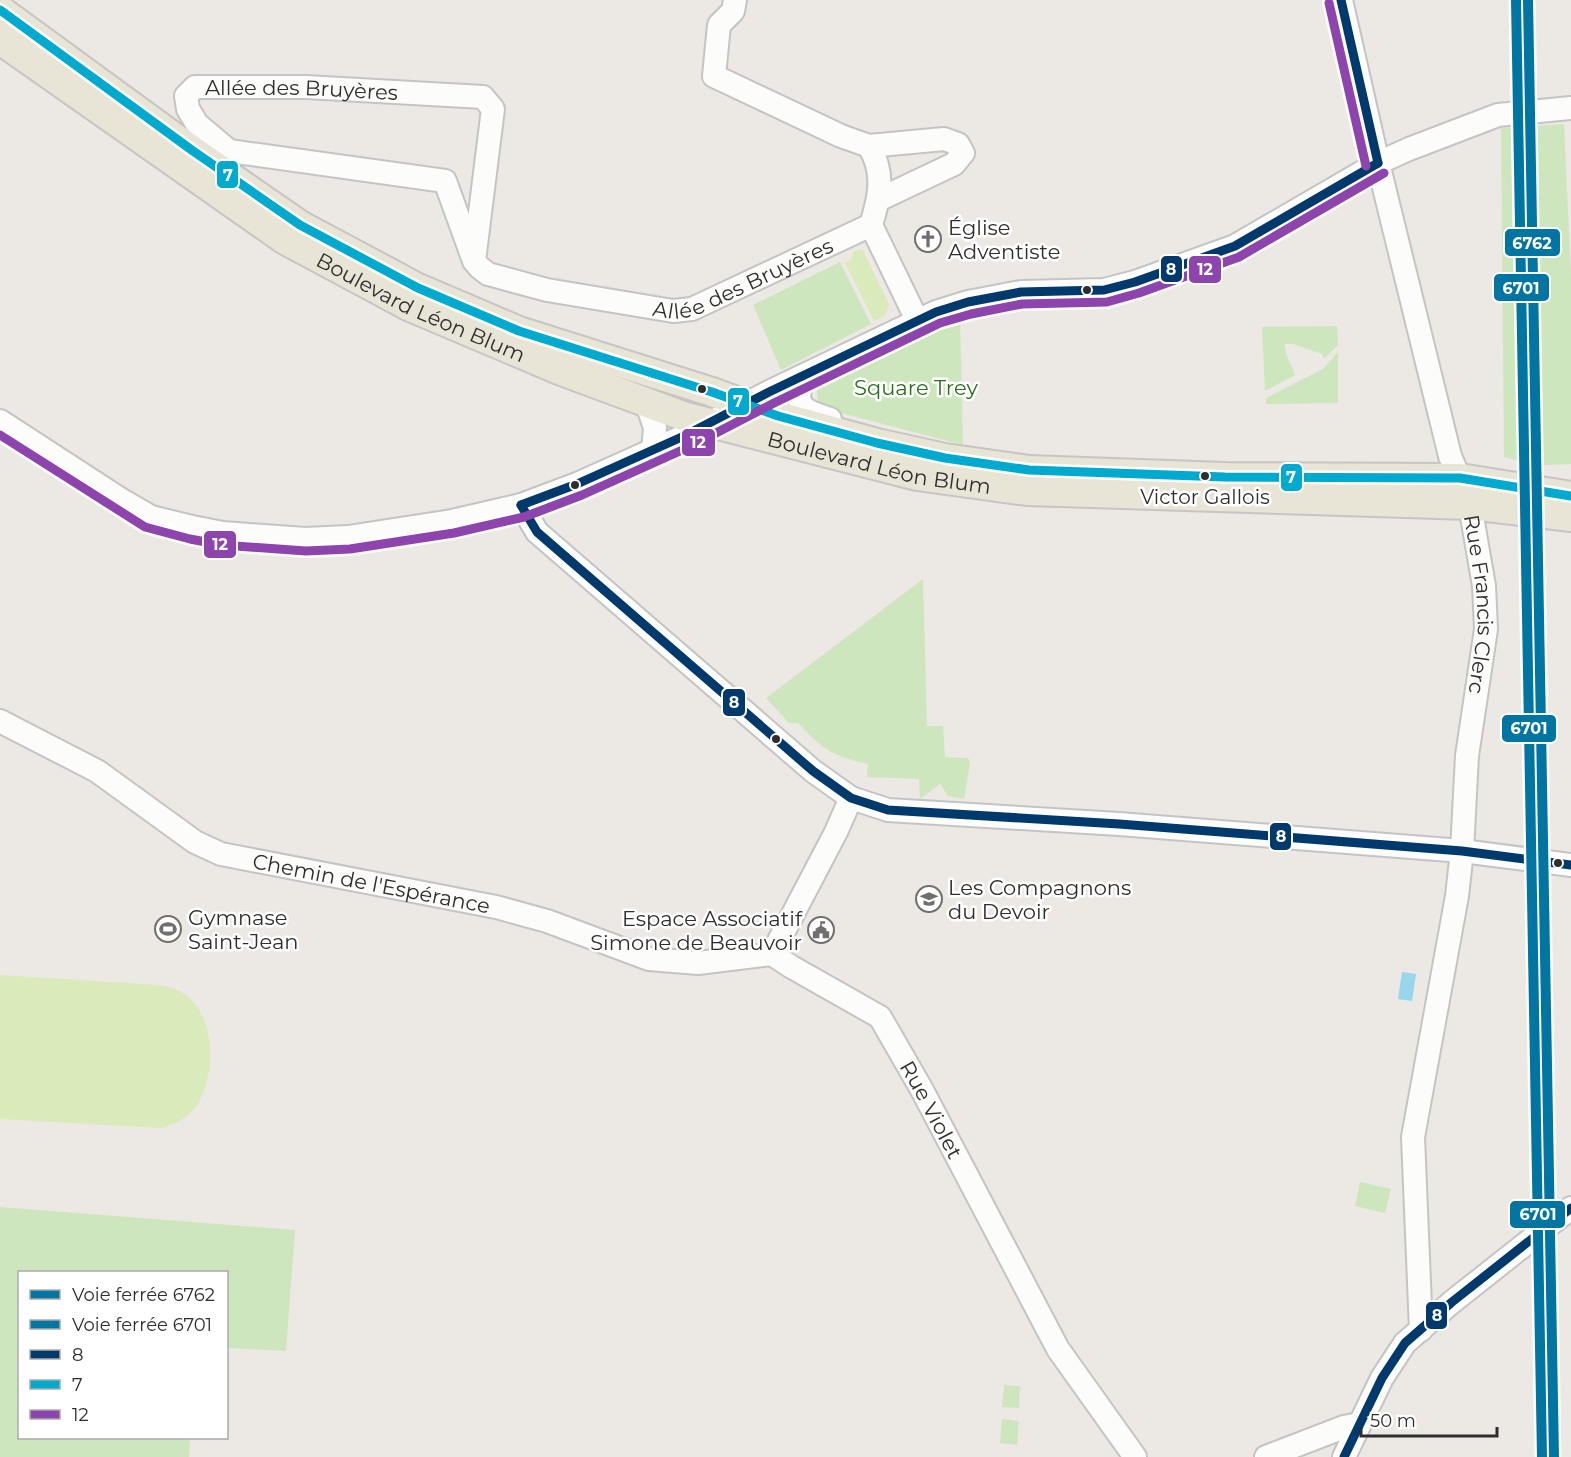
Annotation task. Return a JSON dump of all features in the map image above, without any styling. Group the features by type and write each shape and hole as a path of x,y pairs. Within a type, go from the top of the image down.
{"main road":[{"name":"Boulevard Léon Blum","path":"0,10 193,151 300,225 418,288 519,331 778,416 877,443 945,458 1029,470 1226,477 1460,478 1571,496"},
{"name":"Boulevard Léon Blum","path":"0,40 285,240 408,306 530,358 647,404 709,424 916,476 1027,491 1470,505 1571,517"}],"street":[{"path":"735,0 733,11 719,25 714,76 841,136 868,146 944,139 958,144 963,153 954,164 878,200"},
{"name":"Rue Francis Clerc","path":"1341,0 1378,163 1450,456 1470,505 1484,586 1486,629 1484,654 1467,756 1457,896 1413,1137 1421,1330"},
{"name":"Allée des Bruyères","path":"474,261 493,109 483,97 284,87 195,87 186,96 188,109 197,124 229,151 445,181 474,261 478,267 488,274 547,290 673,311 692,309 871,225"},
{"path":"0,421 120,500 151,517 222,533 305,539 348,537 452,521 521,505 577,484 709,424 802,376 936,312 968,302 1021,292 1104,290 1135,282 1235,246 1378,163 1498,115 1571,108"},
{"path":"868,146 877,160 878,167 878,200 871,225 917,320"},
{"name":"Boulevard Léon Blum","path":"802,376 798,398 801,407 807,411 945,458"},
{"path":"647,404 655,428 653,450"},
{"path":"521,505 537,532 546,540 757,724 813,771 851,798 888,810 1119,824 1462,851 1571,865"},
{"name":"Chemin de l'Espérance","path":"0,721 97,771 195,842 221,854 496,906 547,921 649,959 698,963 772,954"},
{"path":"772,954 836,832 851,798"},
{"name":"Rue Violet","path":"772,954 880,1017 922,1090 1058,1349 1135,1457"},
{"path":"1344,1457 1359,1424 1397,1353 1405,1343 1452,1302 1571,1208"},
{"path":"1266,1457 1344,1427 1359,1424"}],"green space":[{"path":"1564,124 1571,274 1571,464 1520,466 1519,461 1504,457 1501,128"},
{"path":"862,249 889,304 884,316 874,321 845,263 851,260 853,252"},
{"path":"840,262 871,324 781,370 753,305"},
{"name":"Square Trey","path":"960,318 963,445 826,409 819,403 816,389 821,383 946,322"},
{"path":"1337,326 1338,345 1324,359 1322,354 1293,344 1285,344 1295,375 1265,391 1262,327"},
{"path":"1338,352 1338,403 1266,404 1266,398 1323,369"},
{"path":"923,579 927,726 943,726 945,757 968,758 970,763 964,799 948,796 940,784 920,799 919,779 867,777 868,764 829,751 798,723 789,723 766,698"},
{"path":"0,975 157,985 179,991 191,1000 200,1012 210,1042 208,1075 195,1108 182,1119 161,1128 0,1119"},
{"path":"1360,1182 1391,1189 1385,1213 1355,1206"},
{"path":"0,1207 295,1230 286,1351 228,1348 228,1271 18,1271 18,1439 190,1439 189,1457 0,1457"},
{"path":"1004,1385 1020,1386 1019,1408 1002,1407"},
{"path":"1002,1419 1019,1421 1017,1445 1000,1443"}],"water":[{"path":"1402,972 1416,974 1412,1001 1398,999"}],"rail line":[{"name":"6701","path":"1516,0 1542,1457"},
{"name":"6762","path":"1528,0 1554,1457"}],"transit line":[{"name":"8","path":"1341,0 1378,163"},
{"name":"12","path":"1329,3 1366,166"},
{"name":"7","path":"0,10 193,151 300,225 418,288 519,331 712,392 778,416 877,443 945,458 1029,470 1225,477 1460,478 1571,496"},
{"name":"8","path":"521,505 577,484 684,436 769,392 936,312 968,302 1021,292 1104,290 1135,282 1235,246 1378,163"},
{"name":"12","path":"0,435 145,527 190,539 222,545 306,551 350,549 454,533 524,517 582,495 689,447 774,403 940,323 1022,304 1107,302 1139,293 1239,257 1384,173"},
{"name":"8","path":"521,505 537,532 813,771 851,798 888,810 1119,824 1462,851 1571,865"},
{"name":"8","path":"1344,1457 1382,1378 1405,1343 1452,1302 1571,1208"}],"place":[{"name":"Église Adventiste","path":"928,239"},
{"name":"Victor Gallois","path":"1205,476"},
{"name":"Les Compagnons du Devoir","path":"929,899"},
{"name":"Gymnase Saint-Jean","path":"168,929"},
{"name":"Espace Associatif Simone de Beauvoir","path":"821,930"}]}
